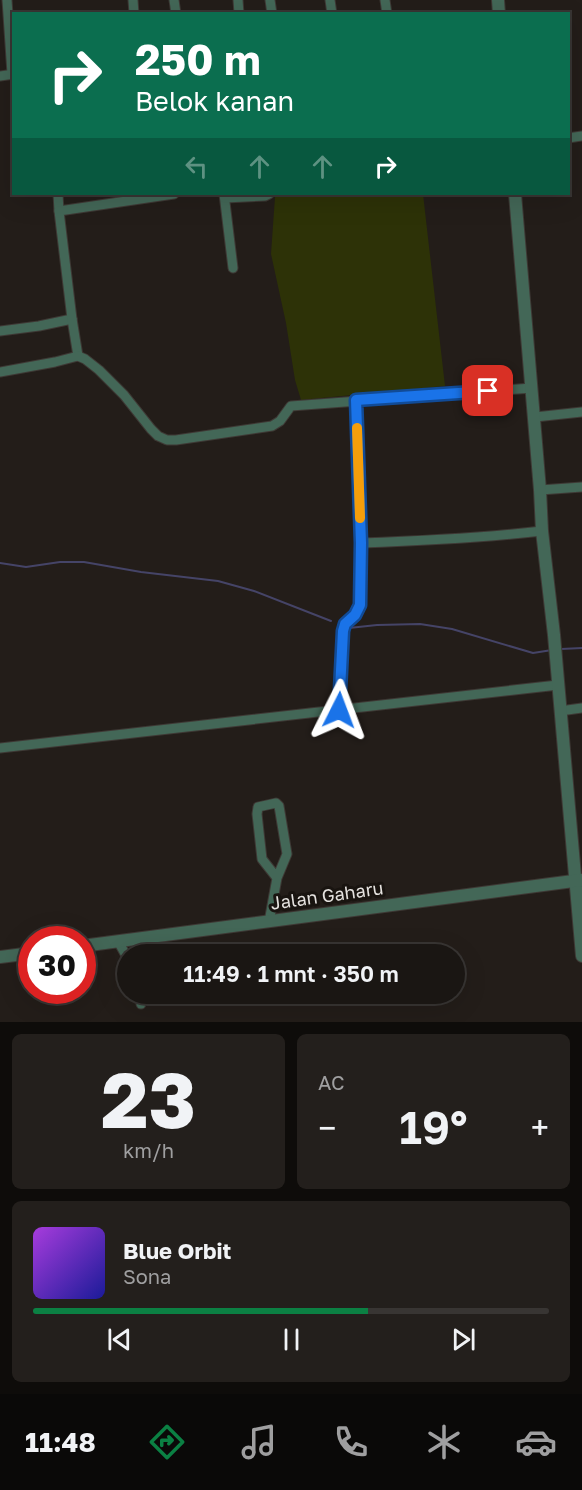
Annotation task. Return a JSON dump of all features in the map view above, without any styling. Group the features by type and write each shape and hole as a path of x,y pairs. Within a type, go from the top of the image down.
{"street":[{"path":"7,0 12,62"},
{"path":"58,195 78,356"},
{"path":"59,210 167,195"},
{"path":"233,268 225,196 267,195"},
{"path":"515,195 542,531 579,880 582,956"},
{"path":"0,331 72,319"},
{"path":"0,372 78,356 86,359 124,395 158,436 167,440 272,426 280,421 291,406 532,388"},
{"path":"339,710 343,631 345,624 355,615 360,605 361,543 356,400"},
{"path":"534,417 582,412"},
{"path":"540,490 582,487"},
{"path":"361,543 542,531"},
{"path":"0,748 558,685"},
{"path":"560,711 582,708"},
{"path":"269,922 278,878 287,854 279,806 276,803 258,807 257,814 262,859 278,878"},
{"name":"Jalan Gaharu","path":"96,944 579,880"},
{"path":"0,957 18,954"}],"green space":[{"path":"276,195 423,195 445,386 301,400 295,380 286,323 271,254"}],"waterway":[{"path":"0,563 26,567 60,562 84,562 141,572 218,581 254,591 331,621"},
{"path":"349,628 420,624 452,629 533,653 552,650"},
{"path":"561,649 582,648"}],"slow traffic":[{"path":"357,428 360,518"}],"route":[{"path":"339,710 343,631 345,624 355,615 360,605 361,543 356,400 488,391"}]}
